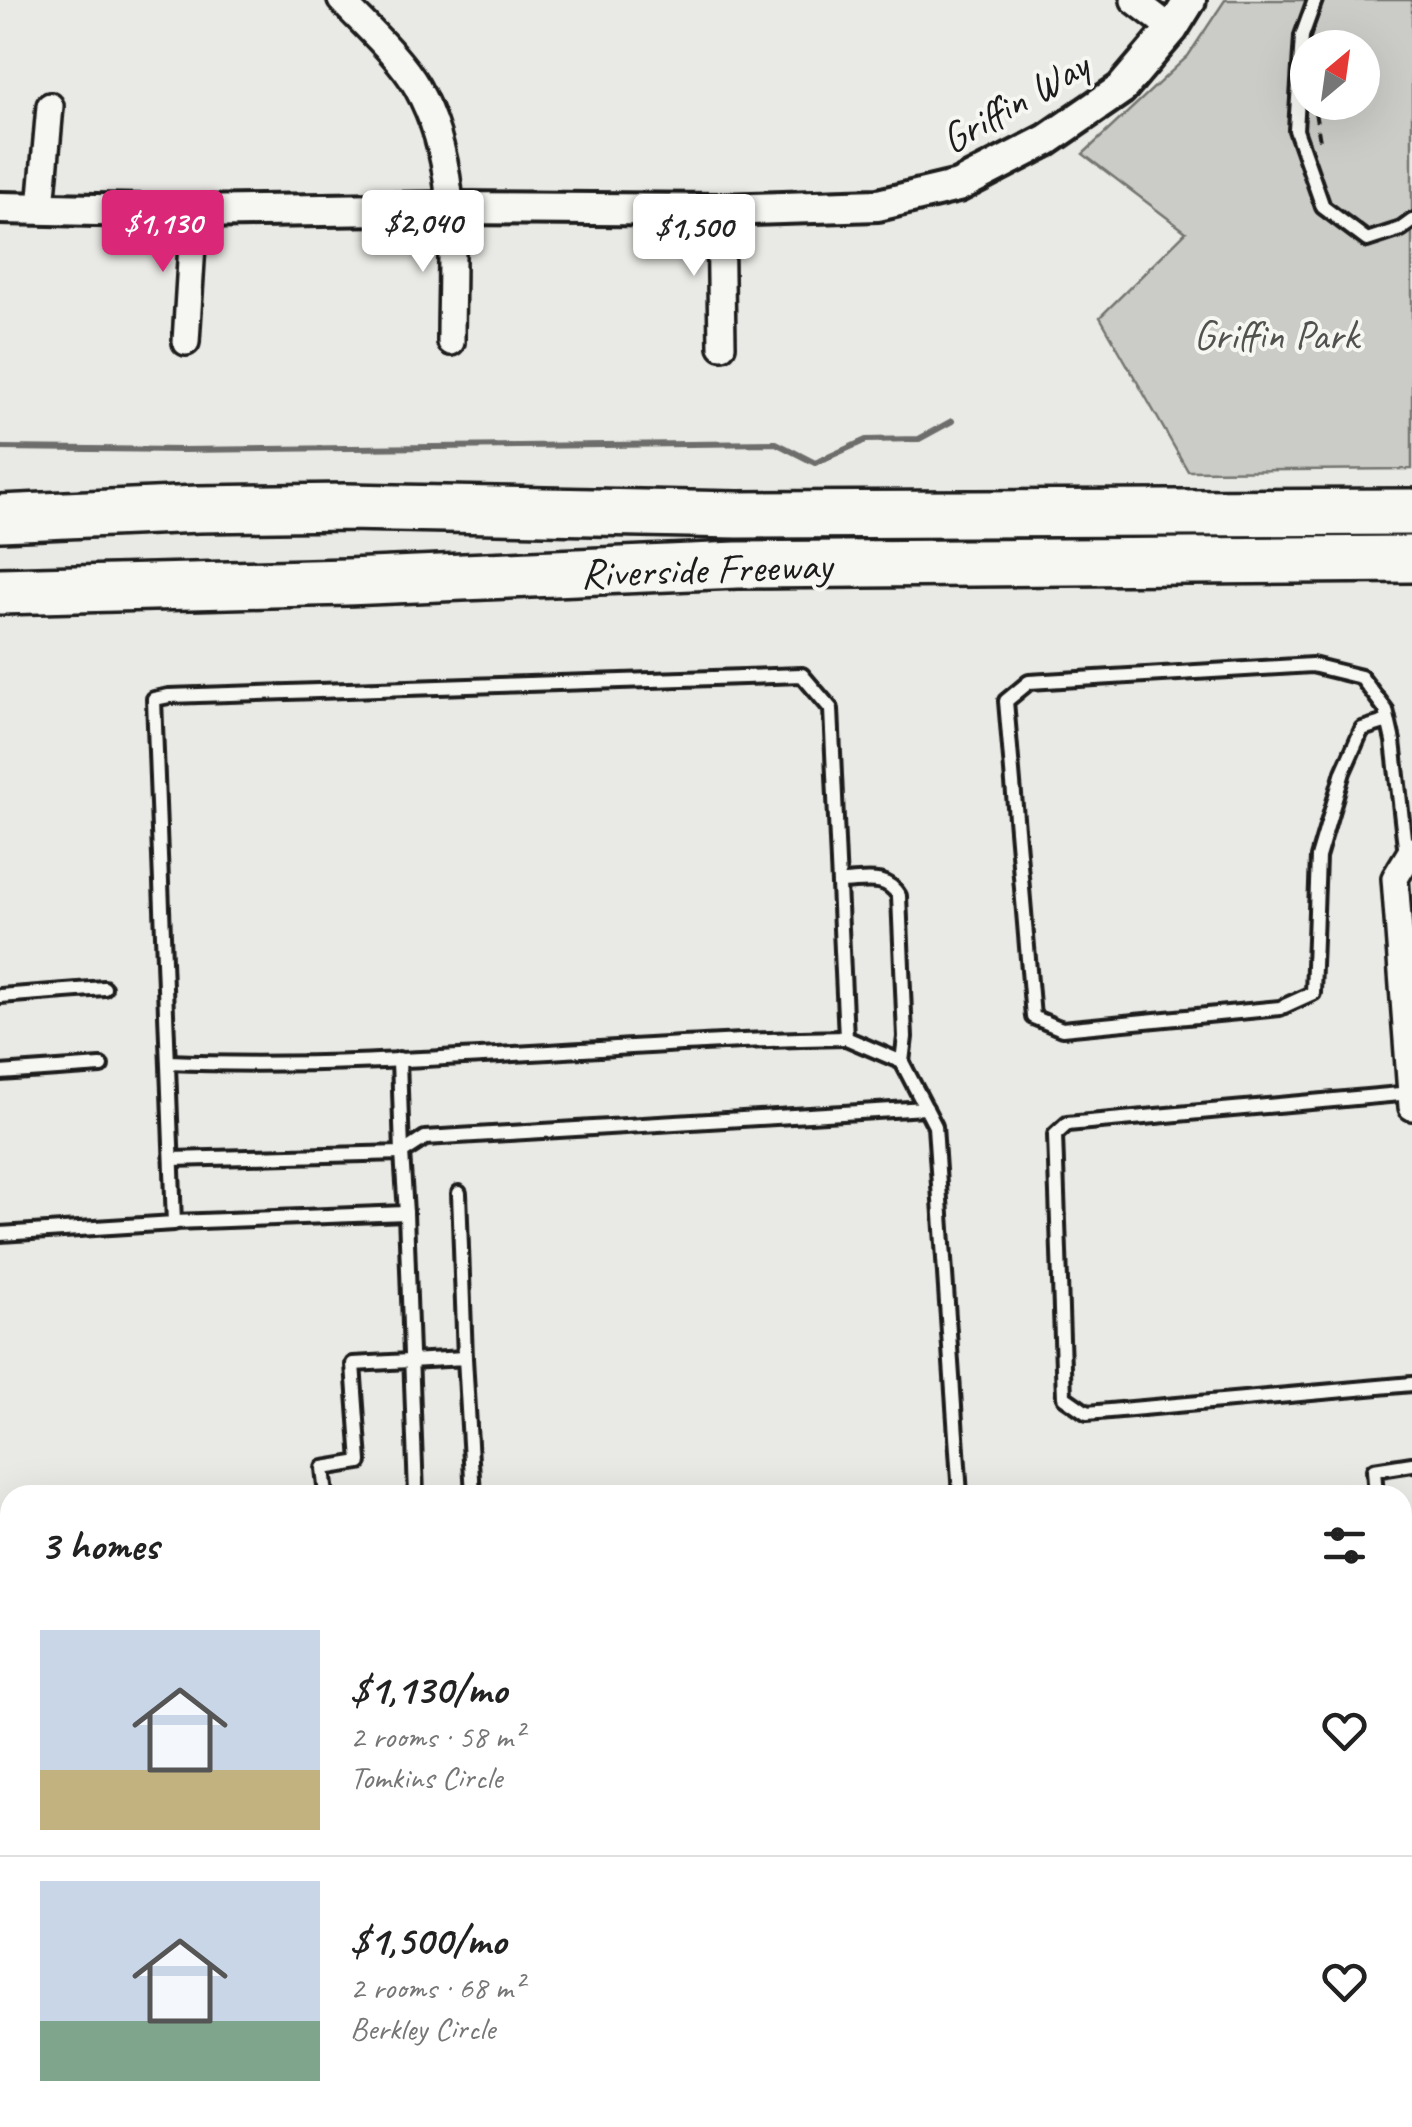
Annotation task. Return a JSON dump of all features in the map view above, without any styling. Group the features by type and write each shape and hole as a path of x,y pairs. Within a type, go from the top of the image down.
{"highway":[{"name":"Riverside Freeway","path":"0,518 198,508 346,506 738,515 1412,512"},
{"name":"Riverside Freeway","path":"0,592 346,582 737,564 1412,559"}],"street":[{"path":"341,0 415,83 441,139 450,208 452,342"},
{"path":"1134,0 1172,29"},
{"name":"Griffin Way","path":"0,208 194,212 450,208 720,210 878,205 958,186 1047,140 1121,89 1172,29 1190,0"},
{"path":"42,208 50,106"},
{"path":"720,210 722,346"},
{"path":"186,342 194,212"},
{"path":"1405,861 1412,1107"}],"lane":[{"path":"1316,0 1302,36 1296,130 1322,207 1367,240 1412,221"},
{"path":"1388,721 1362,728 1343,772 1318,857 1313,993 1280,1008 1062,1029 1033,1017 1006,701 1028,682 1312,664 1360,677 1386,710 1388,721 1405,861"},
{"path":"174,1222 154,699 802,675 831,709 846,1038"},
{"path":"839,882 889,882 899,896 905,1037 902,1062 935,1126 959,1485"},
{"path":"0,996 104,988"},
{"path":"168,1062 266,1066 746,1039 846,1038 902,1062"},
{"path":"399,1059 416,1485"},
{"path":"0,1073 101,1066"},
{"path":"1411,1092 1068,1124 1055,1135 1064,1397 1087,1414 1412,1384"},
{"path":"172,1159 402,1153 424,1138 926,1108"},
{"path":"460,1193 472,1485"},
{"path":"0,1234 406,1213"},
{"path":"325,1485 323,1468 360,1462 352,1364 465,1358"},
{"path":"1375,1485 1374,1470 1412,1464"}],"path":[{"path":"1317,120 1322,159"}],"green space":[{"name":"Griffin Park","path":"1225,0 1412,0 1412,469 1188,471 1100,317 1186,232 1083,154 1188,56"}],"waterway":[{"path":"0,448 182,450 776,443 815,463 866,440 919,439 952,421"}]}
